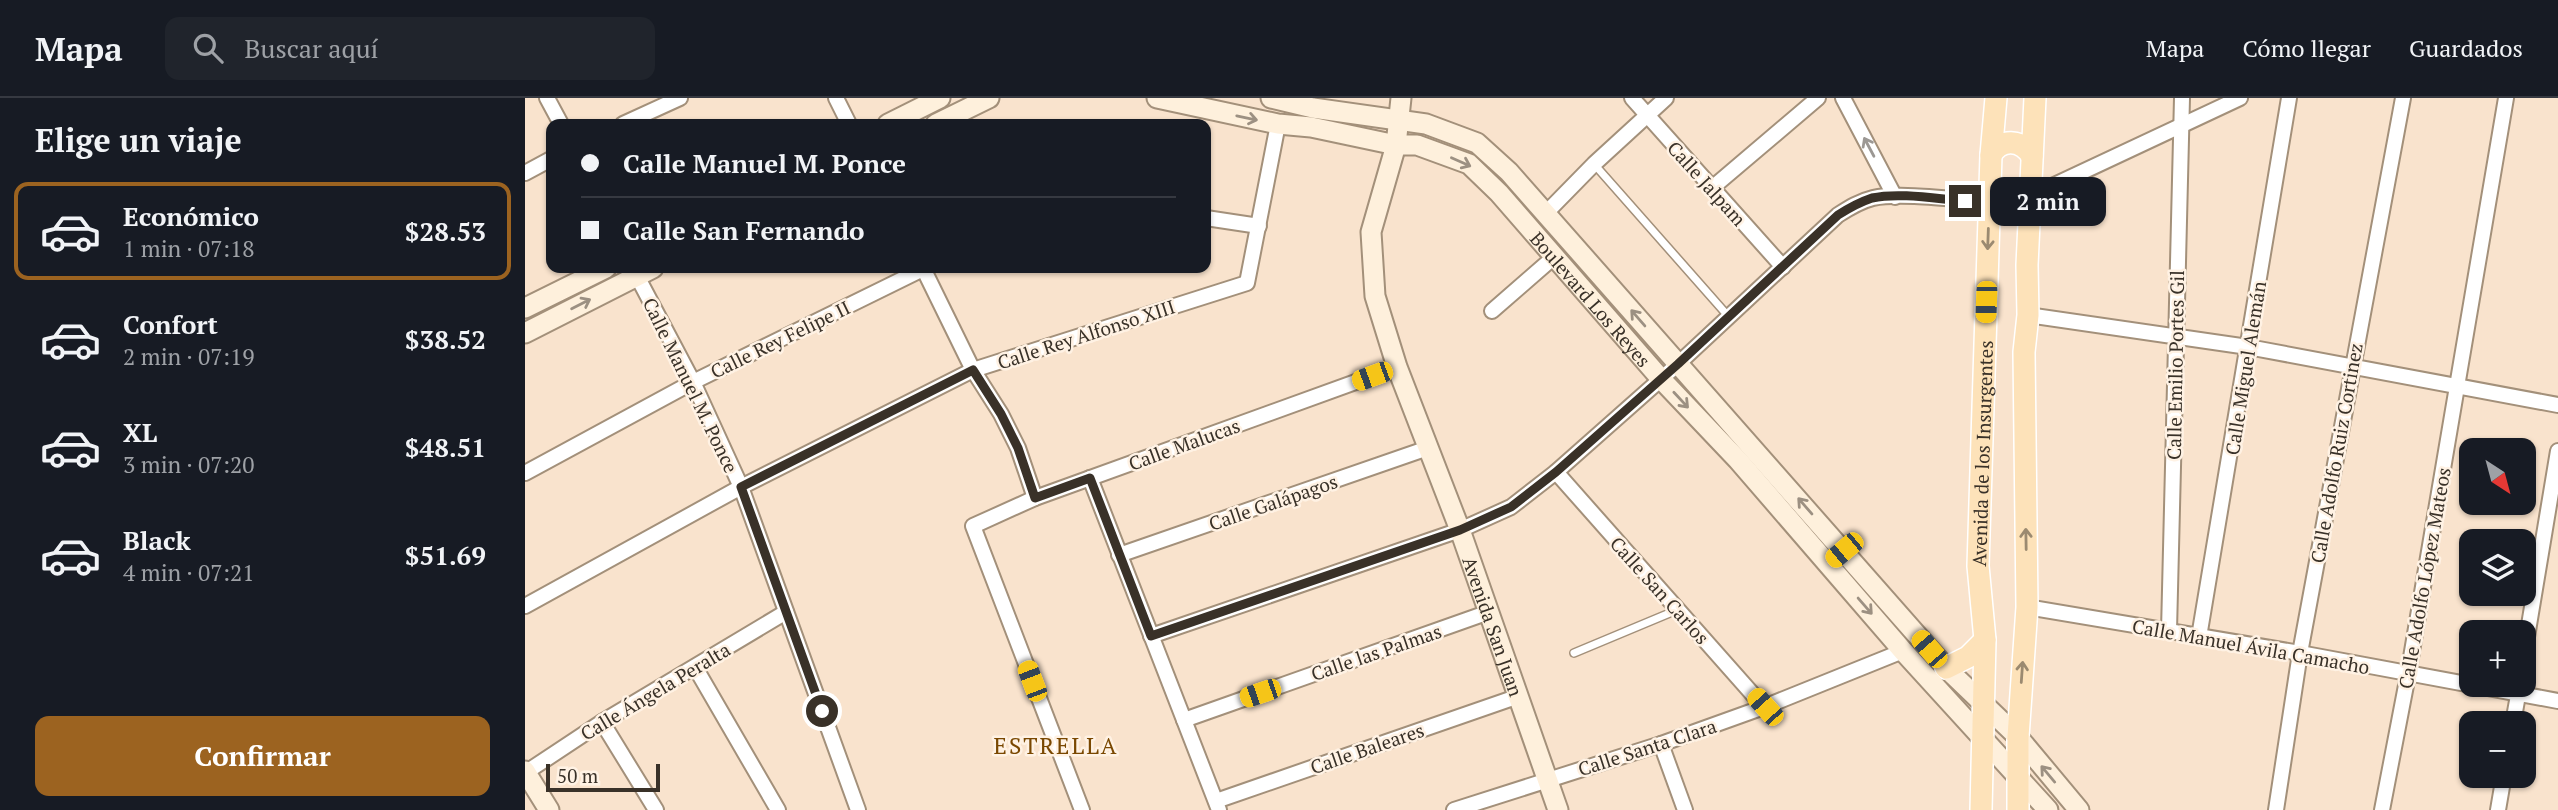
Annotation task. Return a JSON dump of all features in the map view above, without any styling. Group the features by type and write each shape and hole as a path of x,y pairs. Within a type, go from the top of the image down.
{"main road":[{"path":"898,119 940,98"},
{"path":"946,119 989,98"},
{"name":"Boulevard Los Reyes","path":"1157,98 1279,124 1311,127 1396,145 1417,145 1469,164 1499,192 1661,379 1983,706 2018,737 2079,810"},
{"name":"Boulevard Los Reyes","path":"1271,98 1313,108 1426,124 1477,143 1509,172 1678,364 1836,557 1903,650 2047,810"},
{"name":"Avenida San Juan","path":"1401,98 1396,145 1371,232 1375,296 1397,367 1460,530 1558,810"},
{"name":"Avenida de los Insurgentes","path":"1981,810 1985,640 1978,566 1989,202 1996,98"},
{"path":"2018,810 2018,737 2027,607 2024,352 2028,315 2027,265 2035,98"},
{"path":"1991,155 1998,146 2010,142 2023,146 2032,156"},
{"path":"525,308 596,273"},
{"path":"525,333 643,273"},
{"path":"1946,668 1968,657 1985,640"},
{"path":"525,772 549,810"}],"street":[{"path":"547,98 558,119"},
{"path":"634,119 680,98"},
{"path":"835,98 846,119"},
{"name":"Calle Jalpam","path":"1632,98 1783,267"},
{"path":"1545,214 1594,163 1666,98"},
{"path":"1712,188 1818,98"},
{"path":"1843,98 1895,197"},
{"name":"Calle Emilio Portes Gil","path":"2169,632 2182,98"},
{"path":"2031,197 2240,98"},
{"name":"Calle Miguel Alemán","path":"2200,637 2289,98"},
{"name":"Calle Adolfo Ruiz Cortinez","path":"2276,810 2300,653 2351,367 2403,98"},
{"name":"Calle Adolfo López Mateos","path":"2382,810 2408,675 2506,98"},
{"name":"Calle Rey Alfonso XIII","path":"525,606 741,487 973,370 1247,283 1279,124"},
{"path":"525,173 546,162"},
{"path":"1151,636 1460,530 1511,507 1556,472 1847,210 1874,198 1989,202"},
{"path":"1211,219 1259,226"},
{"path":"1492,311 1554,257"},
{"name":"Calle Manuel M. Ponce","path":"645,273 741,487 858,810"},
{"name":"Calle Rey Felipe II","path":"525,473 693,382 914,273"},
{"path":"926,273 973,370 1001,414 1018,448 1035,498"},
{"path":"2028,315 2248,347 2558,405"},
{"name":"Calle Malucas","path":"1082,810 973,526 1035,498 1397,367"},
{"name":"Calle Galápagos","path":"1119,555 1428,448"},
{"path":"2530,620 2558,451"},
{"name":"Calle San Carlos","path":"1556,472 1765,707"},
{"path":"1090,478 1217,806"},
{"name":"Calle Manuel Ávila Camacho","path":"2027,607 2459,682"},
{"name":"Calle Ángela Peralta","path":"525,772 602,722 786,612"},
{"name":"Calle las Palmas","path":"1184,720 1489,612"},
{"name":"Calle Santa Clara","path":"1454,810 1661,744 1765,707 1903,650"},
{"path":"695,667 778,810"},
{"name":"Calle Manuel Ávila Camacho","path":"2536,695 2558,701"},
{"name":"Calle Baleares","path":"1217,806 1519,696"},
{"path":"602,722 656,810"},
{"path":"1661,744 1685,810"},
{"path":"2498,810 2502,788"}],"lane":[{"path":"1594,163 1729,317"},
{"path":"1574,653 1678,609"}],"district":[{"name":"ESTRELLA","path":"1056,745"}],"route":[{"path":"822,711 741,487 973,370 1001,414 1018,448 1035,498 1090,478 1151,636 1460,530 1511,507 1556,472 1678,364 1838,215 1874,198 1965,201"}]}
